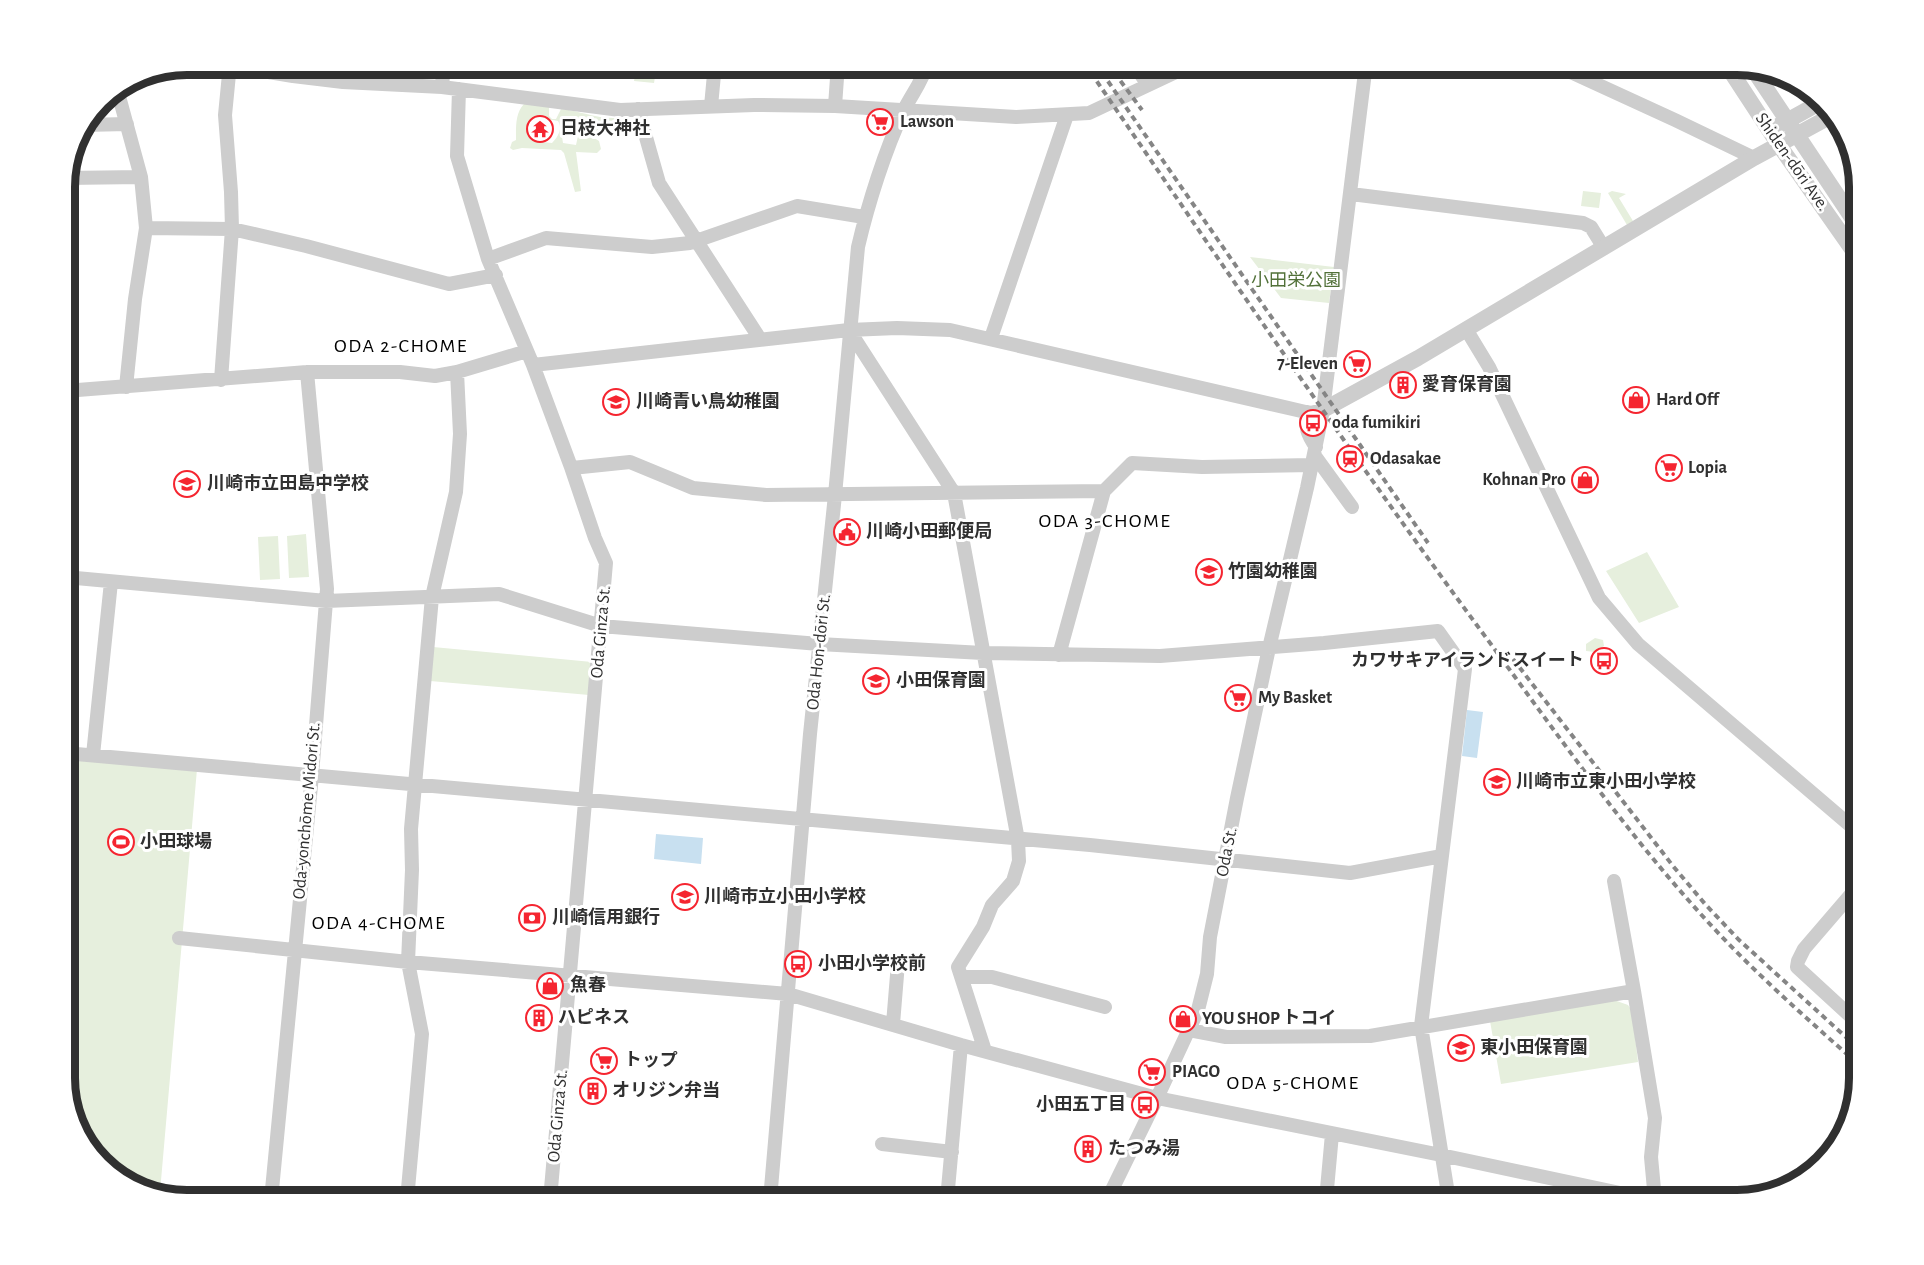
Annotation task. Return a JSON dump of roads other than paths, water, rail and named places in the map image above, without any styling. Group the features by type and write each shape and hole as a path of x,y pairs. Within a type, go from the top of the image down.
{"street":[{"path":"221,380 232,229 225,115 226,75"},
{"path":"295,75 343,82 442,87 620,110 711,106 834,106 1016,117 1089,113 1170,75"},
{"path":"442,87 443,75"},
{"path":"711,106 714,75"},
{"path":"834,106 837,75"},
{"name":"Oda Hon-dōri St.","path":"771,1190 819,644 858,247 864,217 904,111 923,75"},
{"path":"1141,75 1148,86"},
{"name":"Oda St.","path":"1112,1190 1189,1030 1207,974 1210,934 1269,648 1314,456 1315,411 1351,194 1365,75"},
{"path":"1577,75 1754,158"},
{"name":"Shiden-dōri Ave.","path":"1733,75 1774,138 1849,244"},
{"name":"Shiden-dōri Ave.","path":"1758,77 1849,212"},
{"name":"Oda Ginza St.","path":"459,89 457,156 488,259 533,365 606,563 551,1190"},
{"path":"119,98 141,177 146,228 135,299 126,387"},
{"path":"533,365 849,330 897,328 950,330 1315,411 1418,358 1754,158 1787,121 1814,106"},
{"path":"638,109 659,183 760,339"},
{"path":"992,338 1067,116"},
{"path":"1774,138 1797,136 1826,119"},
{"path":"94,125 127,124"},
{"path":"75,178 141,177"},
{"path":"1351,194 1583,223 1591,226 1604,248"},
{"path":"488,259 546,238 652,247 697,242 797,206 864,217"},
{"path":"146,228 232,229 449,284 496,274"},
{"path":"1466,329 1489,367 1599,598 1619,624 1647,651 1849,824"},
{"path":"849,330 954,493 1018,840 1019,861 1013,881 992,905 983,927 958,967 985,1051"},
{"path":"75,390 307,372 400,372 435,376 457,372 527,351"},
{"name":"Oda-yonchōme Midori St.","path":"273,1190 327,589 307,372"},
{"path":"408,1190 422,1034 408,962 412,870 411,829 432,597 456,492 460,434 457,372"},
{"path":"1059,655 1104,491 1132,463 1202,466 1314,456 1353,507"},
{"path":"572,468 630,462 686,485 703,489 766,495 1104,491"},
{"path":"75,578 326,601 499,594 601,626 819,644 983,653 1160,656 1438,631 1465,669 1421,1026 1447,1190"},
{"path":"93,756 111,582"},
{"path":"75,754 585,801 803,818 1350,873 1442,856"},
{"path":"1614,881 1655,1118 1651,1157 1653,1190"},
{"path":"1849,898 1804,950 1797,967 1849,1014"},
{"path":"179,938 408,962 788,994 961,1045 1158,1098 1607,1190"},
{"path":"893,1024 898,963"},
{"path":"962,977 992,977 1105,1007"},
{"path":"1189,1030 1226,1037 1370,1036 1634,991"},
{"path":"948,1190 961,1045"},
{"path":"1327,1190 1332,1134"},
{"path":"882,1144 951,1152"}],"water":[{"path":"1467,710 1483,712 1477,758 1462,756"},
{"path":"656,834 703,838 701,864 654,859"},
{"path":"78,1105 82,1109 83,1121"}],"railway":[{"path":"1093,75 1376,486 1611,806 1668,877 1717,932 1777,991 1849,1056"},
{"path":"1104,75 1428,543"},
{"path":"1116,75 1142,110"},
{"path":"1513,659 1705,904 1738,939 1849,1040"}],"place":[{"name":"Lawson","path":"880,122"},
{"name":"日枝大神社","path":"540,129"},
{"name":"7-Eleven","path":"1357,364"},
{"name":"愛育保育園","path":"1403,385"},
{"name":"Hard Off","path":"1636,400"},
{"name":"川崎青い鳥幼稚園","path":"616,402"},
{"name":"oda fumikiri","path":"1313,423"},
{"name":"Odasakae","path":"1350,459"},
{"name":"Lopia","path":"1669,468"},
{"name":"Kohnan Pro","path":"1585,480"},
{"name":"川崎市立田島中学校","path":"187,484"},
{"name":"川崎小田郵便局","path":"847,532"},
{"name":"竹園幼稚園","path":"1209,572"},
{"name":"カワサキアイランドスイート","path":"1604,661"},
{"name":"小田保育園","path":"876,681"},
{"name":"My Basket","path":"1238,698"},
{"name":"川崎市立東小田小学校","path":"1497,782"},
{"name":"小田球場","path":"121,842"},
{"name":"川崎市立小田小学校","path":"685,897"},
{"name":"川崎信用銀行","path":"532,918"},
{"name":"小田小学校前","path":"798,964"},
{"name":"魚春","path":"550,986"},
{"name":"ハピネス","path":"539,1018"},
{"name":"YOU SHOP トコイ","path":"1183,1019"},
{"name":"東小田保育園","path":"1461,1048"},
{"name":"トップ","path":"604,1061"},
{"name":"PIAGO","path":"1152,1072"},
{"name":"オリジン弁当","path":"593,1091"},
{"name":"小田五丁目","path":"1145,1105"},
{"name":"たつみ湯","path":"1088,1149"}],"district":[{"name":"ODA 2-CHOME","path":"401,346"},
{"name":"ODA 3-CHOME","path":"1105,521"},
{"name":"ODA 4-CHOME","path":"379,923"},
{"name":"ODA 5-CHOME","path":"1293,1083"}],"park label":[{"name":"小田栄公園","path":"1296,281"}]}
